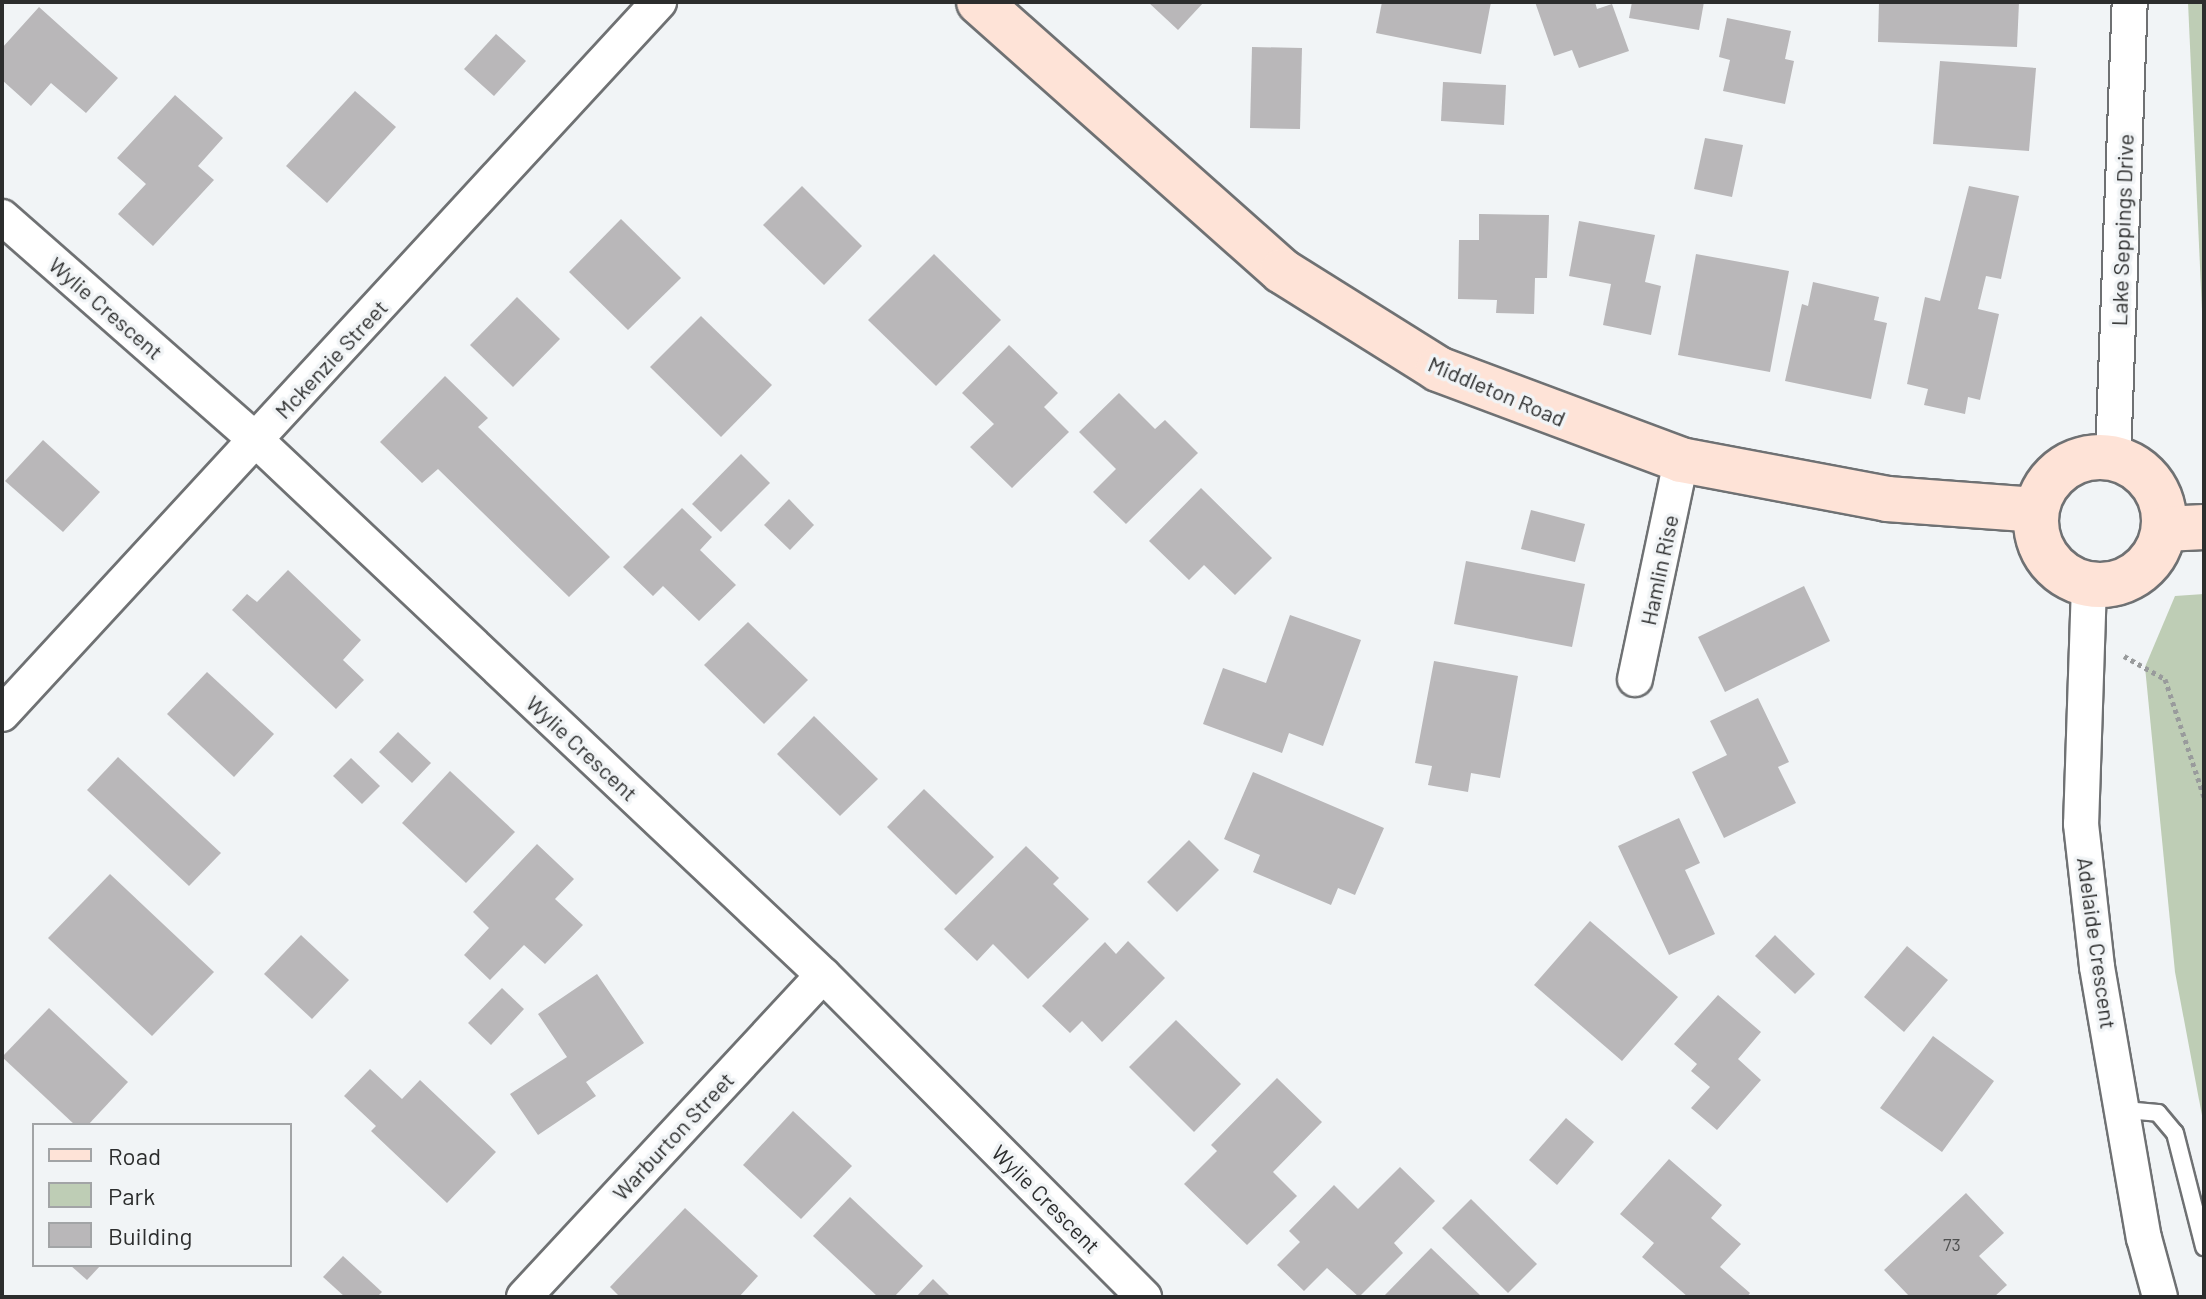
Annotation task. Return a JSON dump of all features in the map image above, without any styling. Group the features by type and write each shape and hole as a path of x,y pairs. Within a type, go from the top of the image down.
{"main road":[{"name":"Middleton Road","path":"979,2 1282,271 1438,369 1681,460 1887,499 2036,510"},
{"path":"2087,458 2113,458 2136,466 2185,528 2139,574 2115,585 2089,585 2065,576 2047,558 2036,535 2036,510 2046,486 2064,468 2087,458"}],"street":[{"name":"Mckenzie Street","path":"2,714 659,2"},
{"name":"Lake Seppings Drive","path":"2113,458 2130,2"},
{"name":"Wylie Crescent","path":"2,217 256,440 823,975 1144,1297"},
{"name":"Hamlin Rise","path":"1635,679 1681,460"},
{"name":"Adelaide Crescent","path":"2089,585 2091,638 2081,824 2097,967 2125,1110 2144,1238 2160,1297"},
{"name":"Warburton Street","path":"524,1297 823,975"}],"lane":[{"path":"2125,1110 2158,1113 2175,1133 2204,1247"}],"path":[{"path":"2091,638 2165,679 2204,797"}],"green space":[{"path":"2188,2 2204,2 2204,355"},
{"path":"2204,594 2204,1126 2175,972 2145,667 2175,596"}],"building":[{"path":"1148,2 1204,2 1178,30"},
{"path":"1382,2 1491,2 1481,54 1376,33"},
{"path":"1535,2 1595,2 1597,9 1612,4 1629,51 1579,68 1572,50 1554,56"},
{"path":"1632,2 1704,2 1699,30 1629,18"},
{"path":"1879,2 2019,2 2017,47 1878,42"},
{"path":"39,7 118,78 86,113 51,83 31,106 2,80 2,48"},
{"path":"1727,18 1791,31 1785,59 1794,61 1785,104 1723,91 1730,60 1719,57"},
{"path":"496,34 526,61 494,96 464,69"},
{"path":"1252,47 1302,48 1300,129 1250,128"},
{"path":"1940,61 2036,68 2029,151 1933,144"},
{"path":"1443,82 1506,85 1504,125 1441,121"},
{"path":"355,91 396,127 327,203 286,166"},
{"path":"175,95 223,138 198,166 214,180 153,246 118,214 146,184 117,158"},
{"path":"1705,138 1743,145 1732,197 1694,189"},
{"path":"802,186 862,246 824,285 763,225"},
{"path":"1969,186 2019,196 2001,279 1986,276 1978,309 1999,314 1980,400 1968,397 1965,414 1924,405 1928,389 1907,384 1925,297 1940,301"},
{"path":"1479,214 1549,215 1547,278 1535,278 1534,314 1496,313 1497,300 1458,299 1459,240 1479,240"},
{"path":"621,219 681,278 628,330 569,272"},
{"path":"1579,221 1655,235 1645,282 1661,286 1651,335 1603,325 1611,284 1569,276"},
{"path":"934,254 1001,320 936,386 868,320"},
{"path":"1696,254 1789,271 1770,372 1678,355"},
{"path":"1813,282 1879,297 1874,320 1887,323 1871,399 1785,381 1802,304 1808,306"},
{"path":"517,297 560,339 513,387 470,345"},
{"path":"701,316 772,385 721,437 650,367"},
{"path":"1009,345 1058,393 1044,407 1069,432 1012,488 970,447 994,424 962,393"},
{"path":"445,376 488,418 478,427 610,557 569,597 438,469 422,483 380,442"},
{"path":"1119,393 1155,429 1165,420 1198,453 1126,524 1093,492 1116,469 1079,432"},
{"path":"43,440 100,492 63,532 5,481"},
{"path":"741,454 770,483 721,532 692,504"},
{"path":"1201,488 1272,558 1235,595 1204,565 1189,580 1149,541"},
{"path":"789,499 814,525 790,550 764,525"},
{"path":"682,508 712,537 700,550 736,585 699,621 663,586 653,596 623,567"},
{"path":"1531,510 1585,524 1575,562 1521,549"},
{"path":"1466,561 1585,584 1572,647 1454,624"},
{"path":"288,570 361,640 343,660 364,680 336,709 232,610 247,594 257,602"},
{"path":"1804,586 1830,641 1725,692 1698,637"},
{"path":"1290,615 1361,640 1323,746 1289,733 1282,753 1203,724 1223,668 1266,683"},
{"path":"748,622 808,680 764,724 704,665"},
{"path":"1434,661 1518,676 1500,778 1471,773 1468,792 1428,785 1432,766 1415,763"},
{"path":"207,672 274,734 234,777 167,714"},
{"path":"1758,698 1789,762 1778,767 1796,803 1724,838 1692,772 1727,755 1710,721"},
{"path":"814,716 878,779 840,816 777,754"},
{"path":"398,732 431,763 412,783 379,752"},
{"path":"118,757 221,853 189,886 87,790"},
{"path":"351,758 380,786 362,804 333,776"},
{"path":"450,771 515,832 466,883 402,823"},
{"path":"1253,772 1384,828 1355,895 1338,888 1331,905 1253,872 1260,855 1224,839"},
{"path":"924,789 994,857 956,895 887,827"},
{"path":"1679,818 1700,863 1685,870 1715,934 1669,955 1618,846"},
{"path":"1189,840 1219,870 1177,912 1147,882"},
{"path":"537,844 574,879 555,899 583,925 545,964 524,945 490,980 464,955 489,928 473,912"},
{"path":"1026,846 1059,878 1053,884 1089,919 1028,979 993,944 977,961 944,929"},
{"path":"110,874 214,972 152,1036 48,938"},
{"path":"1590,921 1678,997 1622,1061 1534,985"},
{"path":"301,935 349,980 312,1019 264,974"},
{"path":"1775,935 1815,974 1795,994 1755,956"},
{"path":"1128,941 1165,978 1102,1042 1082,1021 1070,1033 1042,1006 1105,942 1116,954"},
{"path":"1907,946 1948,980 1904,1032 1864,997"},
{"path":"597,974 644,1043 586,1082 596,1096 538,1135 510,1094 567,1057 538,1014"},
{"path":"502,988 524,1009 491,1045 468,1023"},
{"path":"1718,995 1761,1032 1738,1059 1761,1080 1717,1130 1691,1108 1710,1087 1691,1071 1697,1064 1674,1044"},
{"path":"49,1008 128,1082 90,1123 73,1123 2,1057"},
{"path":"1176,1020 1241,1084 1194,1132 1129,1067"},
{"path":"1933,1036 1994,1081 1942,1152 1880,1108"},
{"path":"370,1069 402,1099 420,1080 496,1152 447,1203 371,1131 376,1126 344,1096"},
{"path":"1277,1078 1322,1122 1273,1172 1297,1196 1247,1245 1184,1184 1217,1151 1211,1145"},
{"path":"793,1111 852,1166 801,1219 743,1165"},
{"path":"1566,1118 1594,1142 1557,1185 1529,1160"},
{"path":"1669,1159 1722,1205 1711,1218 1741,1244 1720,1267 1750,1293 1747,1297 1688,1297 1642,1257 1654,1243 1620,1214"},
{"path":"1400,1167 1435,1201 1394,1243 1403,1253 1359,1297 1327,1268 1304,1291 1277,1265 1300,1242 1289,1231 1334,1185 1358,1209"},
{"path":"1966,1193 2004,1233 1979,1256 2007,1285 1994,1297 1910,1297 1884,1270"},
{"path":"850,1197 923,1266 894,1297 878,1297 813,1236"},
{"path":"1471,1199 1537,1264 1508,1293 1442,1228"},
{"path":"685,1208 758,1276 739,1297 620,1297 610,1287"},
{"path":"1431,1248 1482,1297 1383,1297"},
{"path":"343,1256 382,1292 377,1297 345,1297 323,1277"},
{"path":"72,1267 99,1267 87,1280"},
{"path":"933,1279 951,1297 916,1297"}]}
